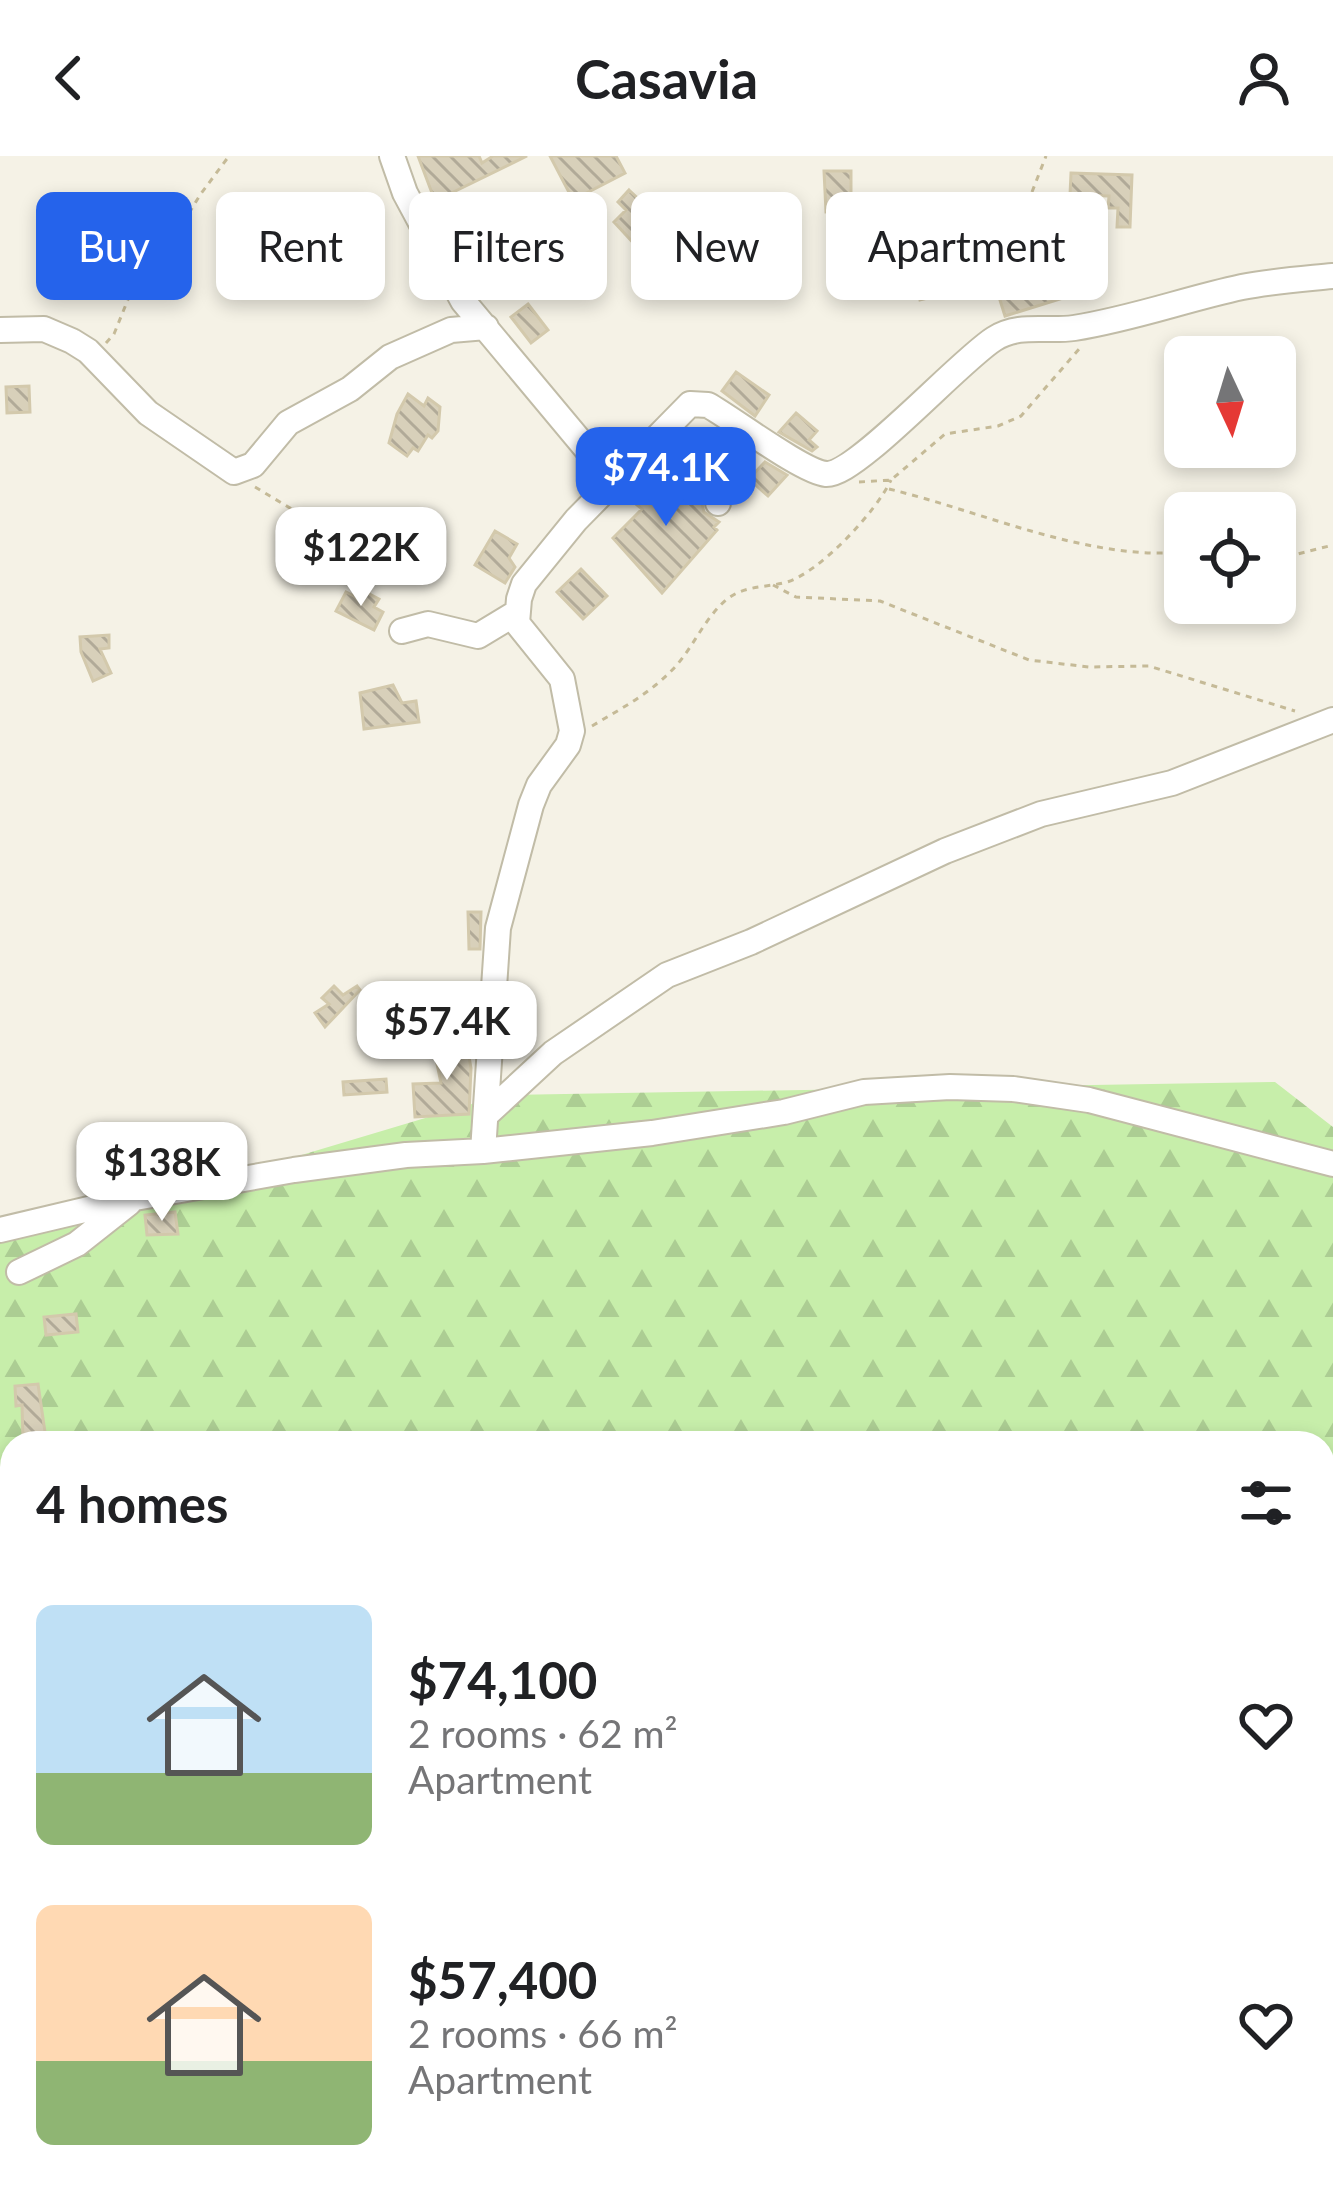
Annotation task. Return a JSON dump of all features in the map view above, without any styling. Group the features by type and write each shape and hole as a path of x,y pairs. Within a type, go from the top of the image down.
{"street":[{"path":"392,156 395,172 449,280 614,483"},
{"path":"483,1151 498,928 531,805 569,740 572,722 562,679 521,632 517,613 524,584 576,520 689,404 708,405 808,468 829,475 852,466 941,383 1008,330 1090,325 1148,315 1252,285 1333,276"},
{"path":"0,331 44,329 88,352 148,413 234,472 253,466 288,423 350,388 390,357 451,330 486,327"},
{"path":"653,442 718,484 718,503"},
{"path":"402,631 428,624 478,636 517,613"},
{"path":"486,1115 553,1053 667,975 751,942 945,851 1041,814 1172,783 1329,722"},
{"path":"0,1230 135,1198 383,1158 728,1123 864,1092 986,1087 1089,1100 1333,1164"},
{"path":"19,1272 77,1244 135,1198"}],"path":[{"path":"88,352 115,334 131,292 157,266 229,156"},
{"path":"1032,192 1046,156"},
{"path":"569,740 652,688 678,664 699,629 727,599 746,588 773,585 807,572 874,512 891,480 945,434 998,426 1021,416 1080,348 1090,325"},
{"path":"234,472 315,523 433,568"},
{"path":"829,475 851,482 891,480"},
{"path":"887,488 1071,542 1164,554"},
{"path":"1296,554 1333,545"},
{"path":"773,585 813,600 880,601 1047,664 1149,666 1178,673 1329,722"}],"green space":[{"path":"1275,1082 1333,1127 1333,1431 0,1431 0,1227 148,1201 502,1095"}],"building":[{"path":"418,156 479,156 482,163 493,156 527,156 453,192 432,192"},
{"path":"550,156 616,156 625,173 588,192 569,192"},
{"path":"824,171 851,171 851,192 826,192 826,212"},
{"path":"1071,173 1132,175 1130,227 1117,227 1118,208 1108,208 1108,192 1070,192"},
{"path":"631,192 631,240 614,222 626,210 618,202"},
{"path":"1000,300 1057,300 1005,316"},
{"path":"528,304 548,330 531,343 511,317"},
{"path":"736,372 769,395 755,416 722,391"},
{"path":"29,386 30,412 7,413 6,387"},
{"path":"408,394 424,406 428,398 440,407 438,431 407,456 389,443"},
{"path":"796,413 817,431 809,440 817,447 812,451 779,432"},
{"path":"765,462 787,475 768,496 749,479"},
{"path":"658,468 685,484 701,500 704,512 719,522 662,593 613,538 642,509 637,505 643,497 637,492"},
{"path":"495,531 517,544 509,558 515,567 505,583 475,565"},
{"path":"581,569 607,596 583,619 557,592"},
{"path":"362,590 379,599 374,607 383,612 374,630 336,611 346,592 358,598"},
{"path":"109,635 109,648 100,649 111,673 93,681 80,637"},
{"path":"393,685 402,703 416,701 419,722 364,729 360,693"},
{"path":"468,912 481,912 480,949 469,949"},
{"path":"334,986 343,995 357,986 360,990 325,1027 315,1013 329,1004 322,998"},
{"path":"466,1039 471,1068 469,1114 415,1117 413,1084 441,1083 433,1045"},
{"path":"386,1079 387,1092 344,1095 343,1082"},
{"path":"236,1137 239,1161 139,1181 135,1172 97,1175 96,1151 189,1149 190,1143"},
{"path":"175,1212 178,1234 147,1235 145,1215"},
{"path":"76,1314 78,1332 46,1335 44,1317"},
{"path":"38,1384 45,1431 23,1431 22,1405 16,1406 15,1386"}]}
